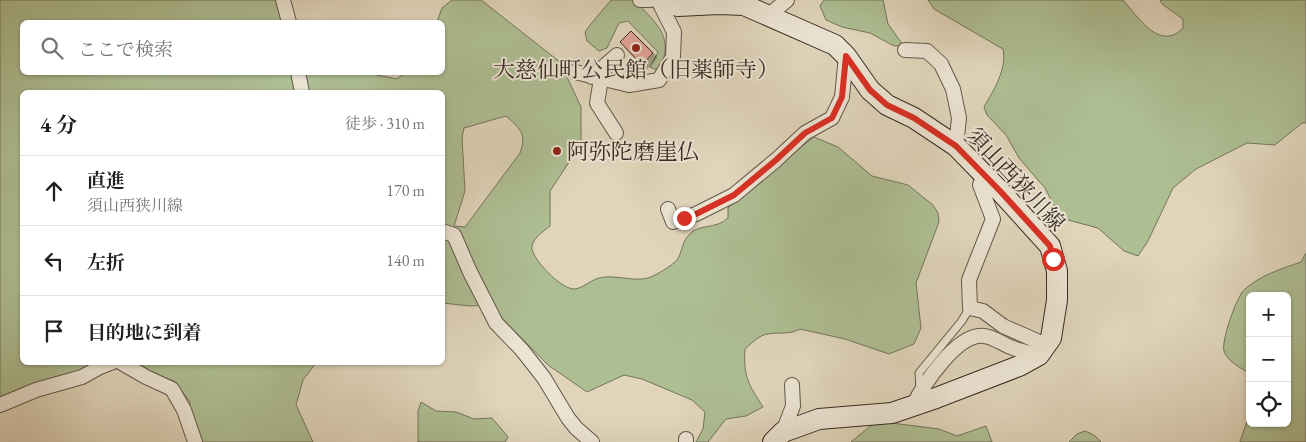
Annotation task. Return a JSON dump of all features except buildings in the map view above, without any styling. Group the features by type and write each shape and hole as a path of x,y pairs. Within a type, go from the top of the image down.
{"main road":[{"name":"須山西狭川線","path":"659,0 678,6 744,5 835,45 846,56 870,90 887,105 914,118 956,146 1050,246 1057,271 1057,300 1051,338 1042,350"},
{"path":"778,437 820,419 892,412 917,398 1019,366 1042,350"}],"street":[{"path":"283,0 288,20"},
{"path":"640,0 650,0"},
{"path":"575,72 629,85 659,80 673,57 674,32 659,0"},
{"path":"769,15 787,0"},
{"path":"905,50 927,51 941,64 953,89 959,118 956,146"},
{"path":"616,133 598,102 596,78 617,55"},
{"path":"668,209 673,222 696,214 734,195 805,133 832,118 842,97 846,56"},
{"path":"299,75 302,90"},
{"path":"984,175 980,185 993,219 969,280 970,308 983,311 1042,350"},
{"path":"445,232 454,235 496,323 522,350 544,378 576,428 592,442"},
{"path":"917,398 946,357 973,338 984,336 1013,348 1042,350"},
{"path":"0,405 36,390 82,377 106,365"},
{"path":"125,365 172,389 184,410 195,442"},
{"path":"778,437 793,406 792,385"}],"lane":[{"path":"917,398 920,374 970,308"}],"green space":[{"path":"0,0 278,0 282,20 20,20 20,75 376,75 397,79 402,75 445,75 445,20 438,20 442,8 452,0 481,0 560,62 581,107 581,144 550,191 550,226 538,236 532,245 534,254 549,274 570,288 575,289 605,277 648,278 664,270 677,260 684,241 692,232 696,229 723,222 728,218 728,208 757,181 814,137 838,147 872,176 908,185 933,205 938,213 939,222 916,283 921,328 914,344 889,354 845,339 800,329 792,332 762,336 745,349 745,367 748,380 763,407 746,416 726,419 708,442 696,442 703,429 705,412 692,400 642,379 624,375 587,392 548,365 489,305 469,306 445,303 445,90 20,90 20,365 95,365 57,385 0,399","holes":["506,116 518,128 523,141 520,153 465,227 454,226 465,191 462,137 464,128"]},
{"path":"611,0 634,0 656,23 665,44 663,59 657,70 650,67 658,52 628,21 619,23 607,48 599,51 587,41 585,32"},
{"path":"824,0 883,0 888,24 903,45 894,46 870,33 842,27 826,20 820,6"},
{"path":"928,0 1123,0 1150,29 1166,36 1174,34 1183,28 1183,19 1162,4 1160,0 1306,0 1306,123 1302,123 1275,145 1247,143 1196,169 1173,188 1148,241 1138,256 1124,251 1098,228 1064,219 1057,212 1045,188 1019,158 1006,135 987,115 984,107 1001,72 1004,57 1003,49 934,9"},
{"path":"1306,253 1306,442 1240,442 1246,424 1246,427 1291,427 1291,292 1246,292 1246,371 1231,361 1224,351 1230,318 1242,293 1251,284 1264,276 1301,262"},
{"path":"119,365 314,365 303,380 296,405 313,442 196,442 189,425 190,402 174,381"},
{"path":"421,402 436,411 456,412 474,419 492,418 508,437 505,442 418,442 418,411"},
{"path":"884,422 939,429 957,436 986,426 992,442 851,442 874,423"},
{"path":"1085,431 1094,435 1101,442 1069,442 1077,434"}],"place":[{"name":"大慈仙町公民館（旧薬師寺）","path":"636,48"},
{"name":"阿弥陀磨崖仏","path":"557,151"}],"route":[{"path":"684,218 734,195 805,133 832,118 842,97 846,56 870,90 887,105 914,118 956,146 1050,246 1053,259"}]}
